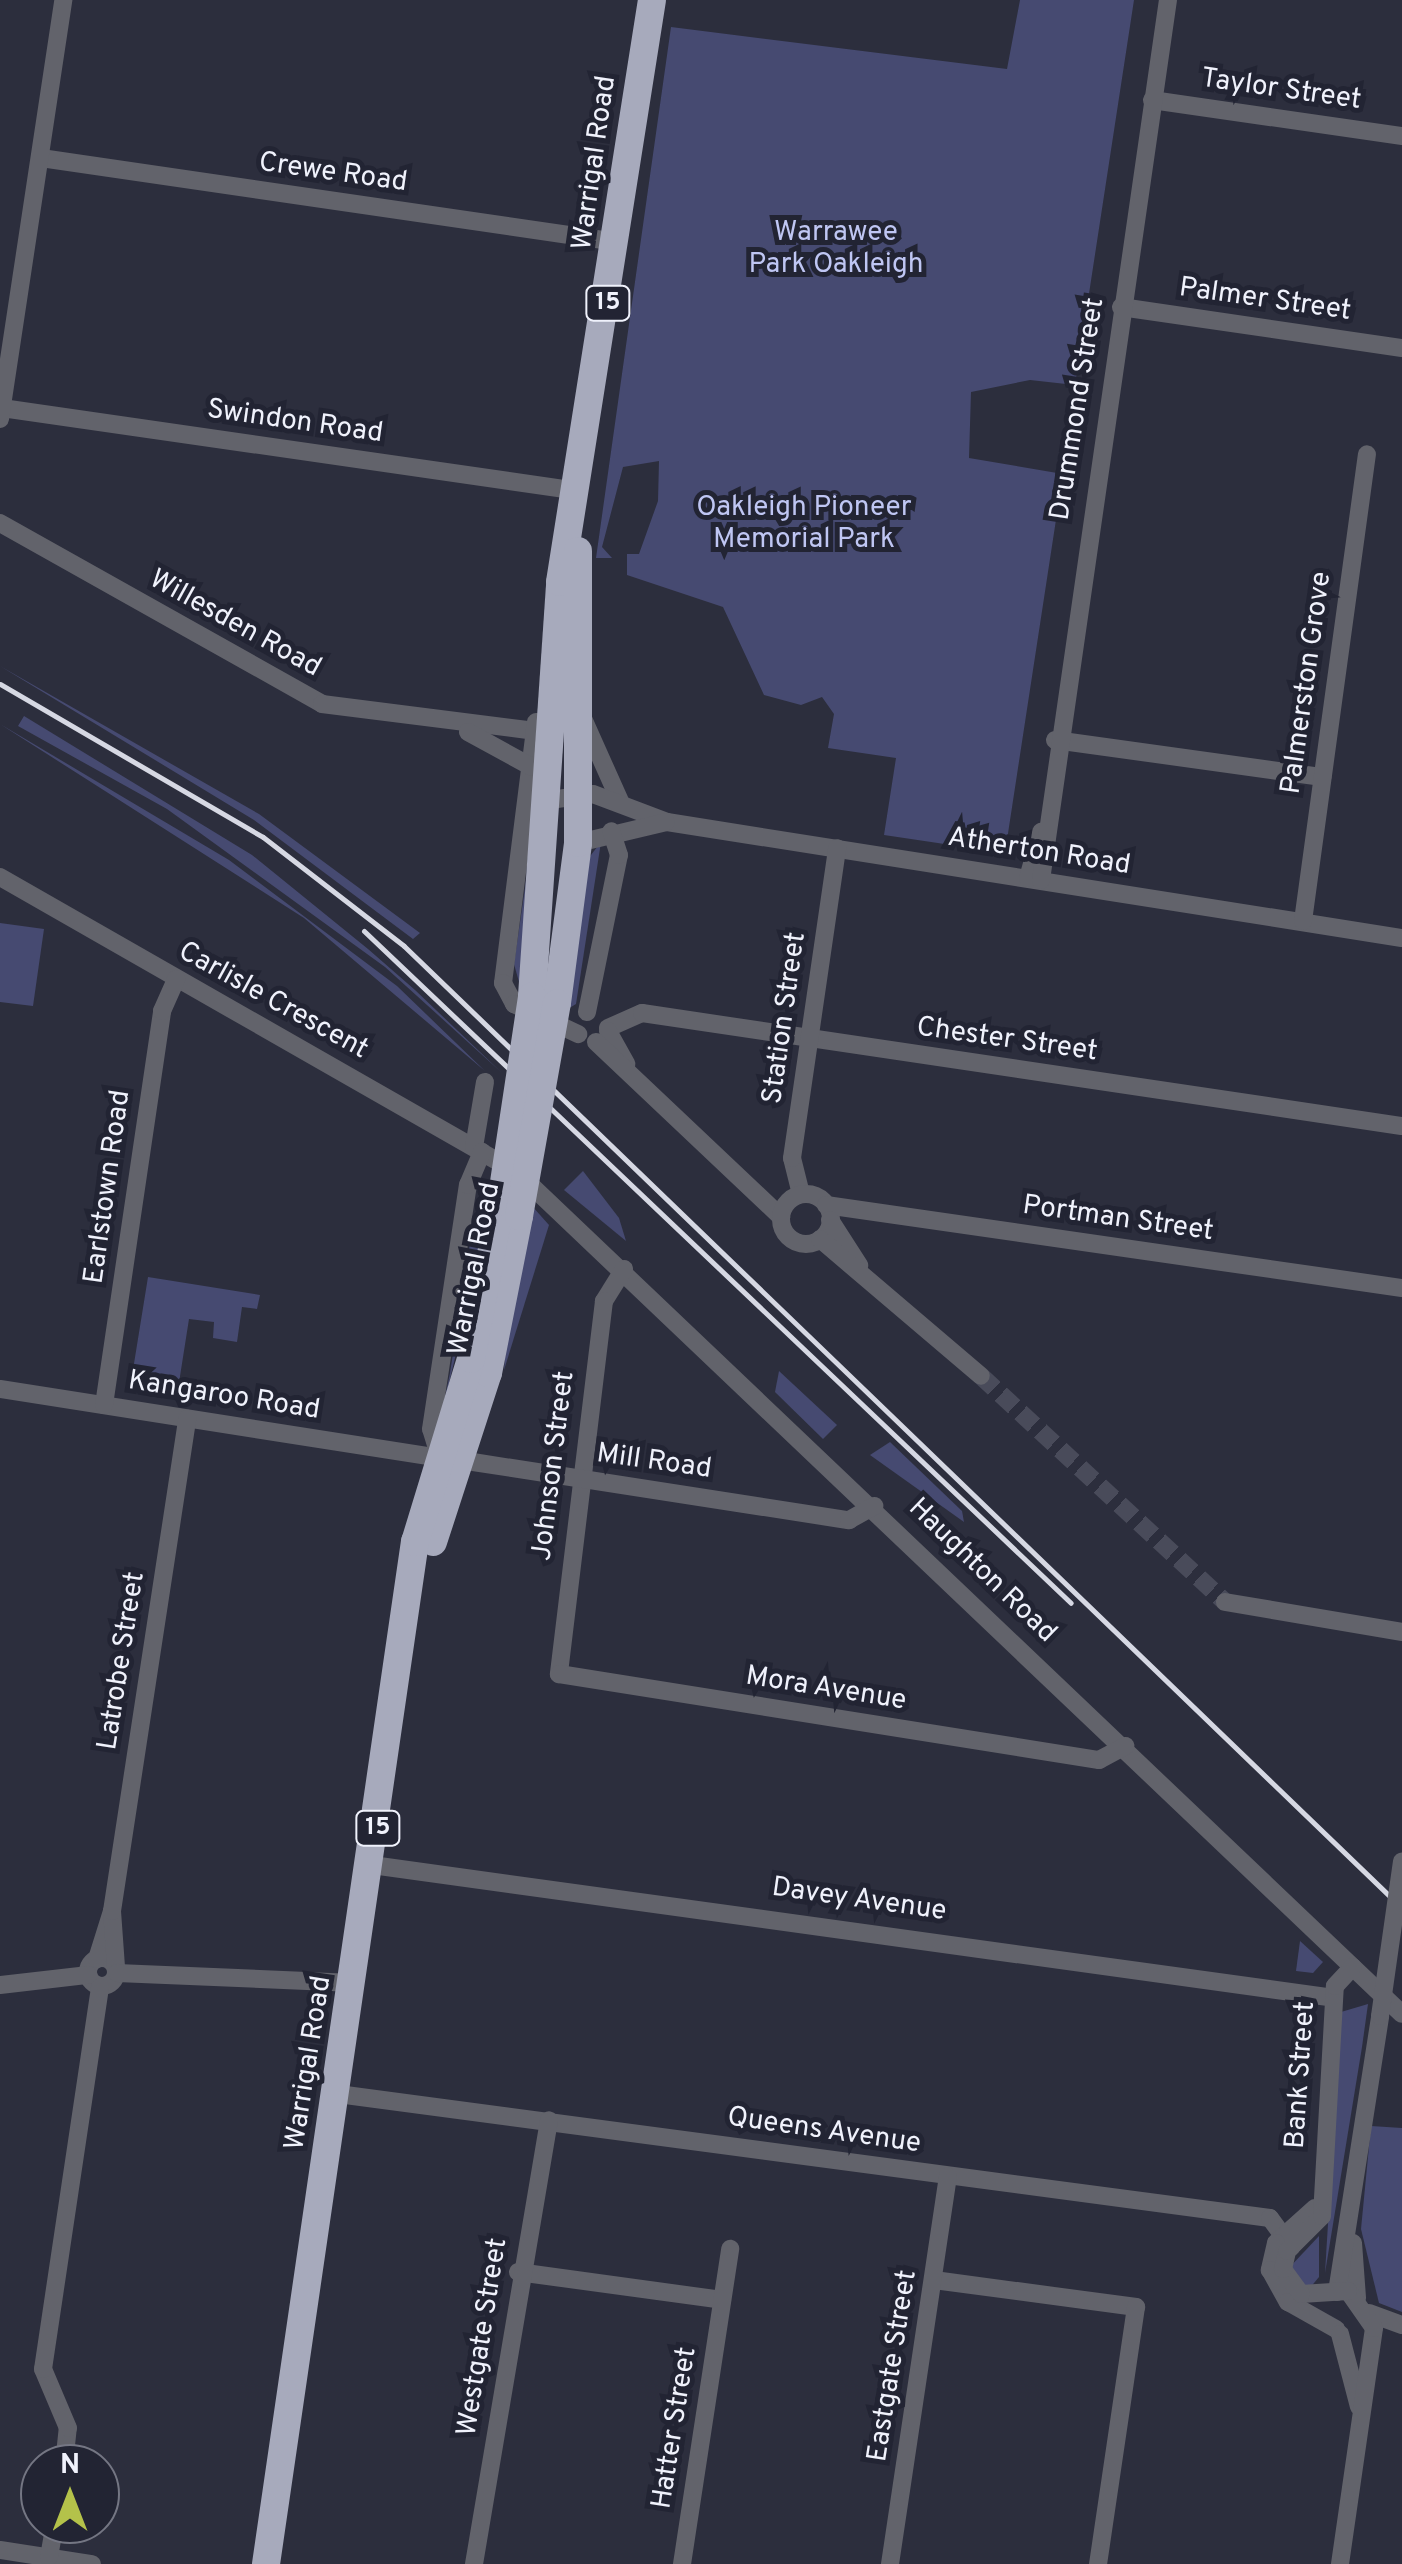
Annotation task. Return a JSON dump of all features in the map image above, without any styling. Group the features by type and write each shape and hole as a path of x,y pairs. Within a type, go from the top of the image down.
{"highway":[{"name":"Warrigal Road","path":"562,1013 550,800 555,661 652,0"},
{"name":"Warrigal Road","path":"266,2564 417,1572 450,1459 471,1359 562,1013 578,843 578,503"}],"street":[{"path":"1,413 63,0"},
{"name":"Drummond Street","path":"1034,879 1168,0"},
{"name":"Taylor Street","path":"1152,100 1402,136"},
{"name":"Crewe Road","path":"41,158 616,242"},
{"name":"Palmer Street","path":"1121,308 1402,348"},
{"name":"Swindon Road","path":"1,413 578,503"},
{"name":"Palmerston Grove","path":"1303,920 1367,454"},
{"name":"Willesden Road","path":"0,524 322,704 458,728 535,731"},
{"name":"Warrigal Road","path":"555,661 542,680 503,983 514,1004 562,1013"},
{"path":"580,714 620,801"},
{"name":"Willesden Road","path":"458,728 532,767"},
{"path":"1055,740 1322,777"},
{"name":"Atherton Road","path":"550,800 579,794 620,801 667,822 1402,938"},
{"name":"Atherton Road","path":"578,843 611,831 667,822"},
{"path":"562,1013 619,855 611,831"},
{"name":"Station Street","path":"796,1197 792,1158 837,848"},
{"name":"Carlisle Crescent","path":"0,877 518,1173"},
{"name":"Earlstown Road","path":"104,1405 162,1012 176,979"},
{"path":"562,1013 604,1033 626,1064 781,1217 795,1241 820,1239 859,1266 982,1376"},
{"path":"562,1013 604,1033"},
{"name":"Chester Street","path":"604,1033 642,1013 1402,1126"},
{"name":"Warrigal Road","path":"450,1459 431,1429 468,1186 478,1149 485,1082"},
{"name":"Haughton Road","path":"518,1173 874,1506 1402,2014"},
{"path":"739,1173 828,1213 859,1266"},
{"path":"781,1217 796,1197"},
{"path":"820,1239 828,1213"},
{"name":"Portman Street","path":"828,1213 1402,1288"},
{"name":"Johnson Street","path":"559,1674 604,1300 624,1270"},
{"name":"Kangaroo Road","path":"0,1389 450,1459"},
{"name":"Latrobe Street","path":"65,2444 67,2423 43,2369 95,1974 112,1911 187,1419"},
{"name":"Mill Road","path":"450,1459 839,1517 860,1518 874,1506"},
{"path":"839,1517 858,1491"},
{"path":"1225,1602 1402,1632"},
{"name":"Mora Avenue","path":"559,1674 1086,1756 1119,1740"},
{"name":"Davey Avenue","path":"373,1860 1334,1992"},
{"path":"1360,2418 1338,2332 1336,2293 1402,1862"},
{"name":"Latrobe Street","path":"112,1911 116,1970"},
{"name":"Bank Street","path":"1286,2244 1310,2220 1320,2195 1334,1992 1352,1967"},
{"path":"0,1984 116,1970 353,1988"},
{"name":"Queens Avenue","path":"338,2089 1270,2218 1286,2244"},
{"name":"Westgate Street","path":"474,2564 518,2272 550,2120"},
{"name":"Eastgate Street","path":"890,2564 948,2176"},
{"path":"1340,2564 1373,2335 1363,2305 1350,2198"},
{"path":"1286,2244 1283,2274 1293,2290 1336,2293 1402,2324"},
{"path":"1286,2244 1270,2270 1278,2294 1338,2332 1402,2332"},
{"name":"Hatter Street","path":"682,2564 730,2248"},
{"path":"518,2272 722,2300"},
{"path":"934,2280 1136,2307 1098,2564"},
{"path":"50,2557 52,2544"},
{"path":"0,2550 92,2564"}],"green space":[{"name":"Warrawee Park Oakleigh","path":"1020,0 1134,0 1075,385 1030,380 971,392 969,458 1063,474 1005,853 884,835 896,758 828,748 834,714 822,697 801,705 764,695 723,607 627,575 627,554 639,554 658,501 659,461 623,467 602,547 612,558 596,558 671,27 1007,69"},
{"path":"0,666 259,814 420,933 413,939 254,820"},
{"path":"24,716 252,855 368,949 501,1072 385,967 167,809 18,726"},
{"path":"0,724 229,860 397,986 485,1071 304,918"},
{"path":"532,839 521,989 514,964"},
{"path":"601,842 576,1004 566,1010 584,864"},
{"path":"0,923 44,929 33,1006 0,1002"},
{"path":"583,1171 619,1218 626,1241 564,1190"},
{"path":"532,1206 549,1225 504,1370 506,1344"},
{"path":"470,1243 482,1244 441,1417 450,1373"},
{"path":"148,1277 260,1295 257,1309 242,1307 237,1342 213,1338 214,1322 189,1319 178,1389 131,1382"},
{"path":"779,1371 837,1425 823,1439 775,1392"},
{"path":"890,1442 962,1511 964,1522 870,1455"},
{"path":"1300,1941 1323,1962 1313,1973 1296,1971"},
{"path":"1368,2004 1362,2047 1325,2273 1341,2012"},
{"path":"1371,2126 1402,2128 1402,2312 1379,2303 1361,2229"},
{"path":"1319,2236 1319,2277 1309,2289 1288,2269"}],"tunnel":[{"path":"981,1376 1225,1602"}],"railway":[{"path":"0,684 263,837 404,946 1402,1908"},
{"path":"364,931 1071,1603"}],"park label":[{"name":"Oakleigh Pioneer Memorial Park","path":"804,524"}]}
